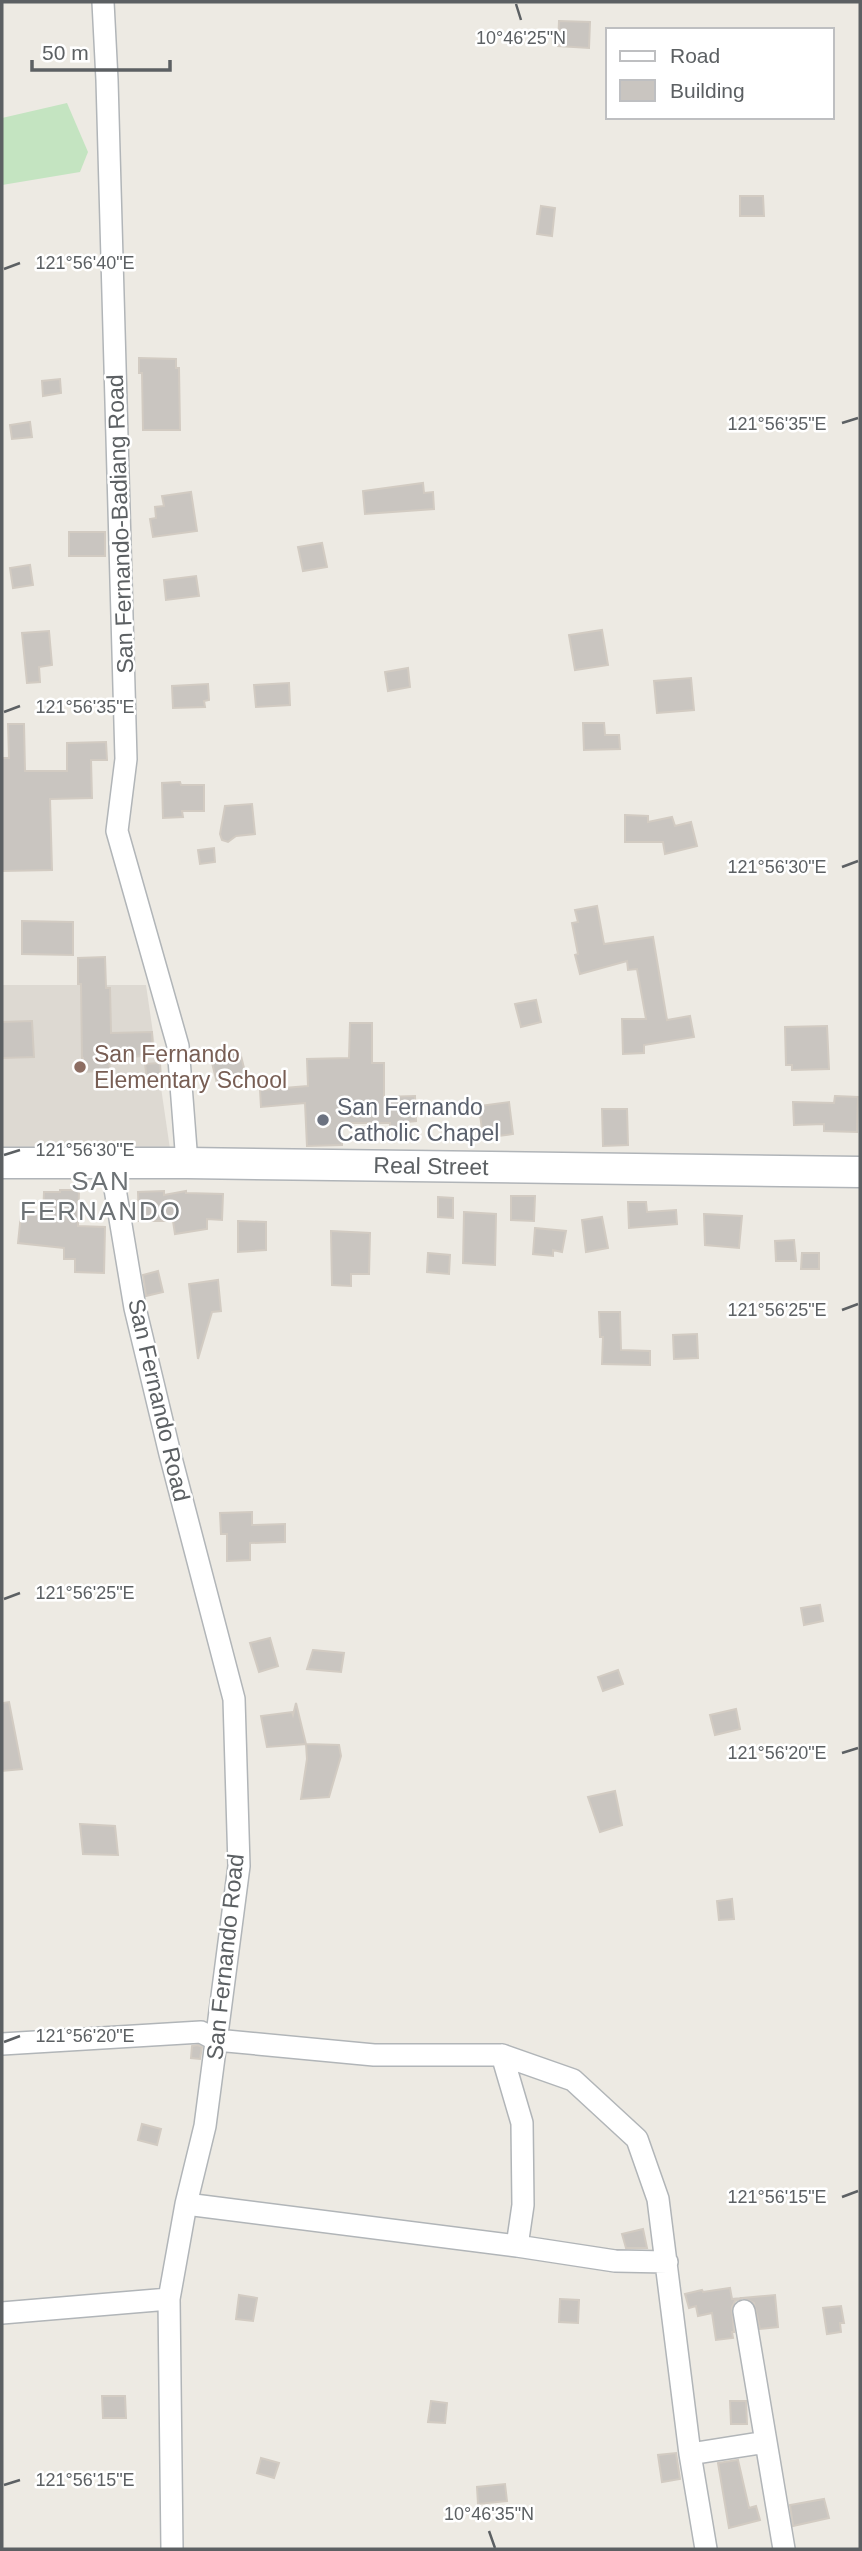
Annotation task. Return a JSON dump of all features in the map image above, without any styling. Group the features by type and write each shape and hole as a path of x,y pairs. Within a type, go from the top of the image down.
{"main road":[{"name":"Real Street","path":"2,1163 860,1172"}],"street":[{"name":"San Fernando-Badiang Road","path":"103,2 127,759 117,831 178,1046 187,1163"},
{"name":"San Fernando Road","path":"111,1165 135,1308 234,1699 239,1866 205,2126 186,2204 169,2299 172,2549"},
{"path":"2,2044 201,2032 216,2039 374,2055 502,2055 573,2080 637,2139 657,2199 690,2454 706,2549"},
{"path":"502,2055 522,2123 523,2205 517,2246"},
{"path":"186,2204 615,2261 667,2262"},
{"path":"2,2313 169,2299"},
{"path":"744,2311 784,2549"},
{"path":"690,2454 766,2442"}],"shaded area":[{"name":"San Fernando Elementary School","path":"2,985 146,985 170,1149 2,1149"}],"green space":[{"path":"67,103 88,152 80,172 2,185 2,118"}],"building":[{"path":"559,21 590,22 589,48 558,46"},
{"path":"740,196 763,196 764,216 740,216"},
{"path":"541,206 555,208 552,236 537,234"},
{"path":"139,358 176,359 176,368 179,368 180,430 143,430 142,373 139,373"},
{"path":"60,379 61,393 43,396 42,381"},
{"path":"30,422 32,437 12,439 10,425"},
{"path":"423,483 424,493 433,492 434,509 365,514 363,491"},
{"path":"191,492 197,531 153,537 150,519 156,518 155,507 164,506 162,496"},
{"path":"69,532 105,532 105,556 69,556"},
{"path":"322,543 327,567 303,571 298,547"},
{"path":"30,565 33,585 13,588 10,568"},
{"path":"196,576 199,596 166,600 164,580"},
{"path":"602,630 608,665 575,670 569,635"},
{"path":"49,631 52,665 39,667 40,682 27,683 22,633"},
{"path":"408,668 410,687 388,691 385,672"},
{"path":"691,678 694,710 657,713 654,681"},
{"path":"289,683 290,705 256,707 254,685"},
{"path":"208,684 209,700 204,701 205,707 173,708 172,686"},
{"path":"583,723 604,723 605,735 619,735 620,749 584,750"},
{"path":"8,724 24,724 25,771 67,771 67,743 106,742 107,760 91,760 92,798 50,799 52,870 2,871 2,758 9,758"},
{"path":"180,782 181,785 204,785 204,811 182,811 183,817 163,818 162,783"},
{"path":"252,804 255,834 236,836 228,842 222,840 220,834 225,806"},
{"path":"625,815 648,816 648,822 672,817 675,826 691,822 697,846 665,854 663,842 625,842"},
{"path":"214,848 215,862 200,864 198,850"},
{"path":"597,906 604,944 653,937 667,1020 690,1016 694,1037 644,1045 644,1053 623,1054 622,1019 646,1019 637,969 628,970 627,961 580,974 575,955 578,954 572,923 578,922 575,910"},
{"path":"22,921 73,922 73,955 22,954"},
{"path":"105,957 106,988 110,988 111,1033 152,1032 153,1056 111,1057 110,1070 85,1072 82,1058 78,958"},
{"path":"536,1000 541,1022 521,1027 515,1004"},
{"path":"32,1021 34,1057 2,1058 2,1022"},
{"path":"350,1023 372,1023 372,1063 384,1063 384,1097 415,1096 416,1121 407,1122 407,1128 390,1128 390,1123 341,1123 342,1145 307,1146 305,1103 261,1107 260,1090 308,1086 307,1059 349,1058"},
{"path":"827,1026 829,1069 792,1070 792,1065 786,1065 785,1027"},
{"path":"240,1052 246,1076 217,1083 211,1059"},
{"path":"160,1063 161,1079 147,1080 145,1064"},
{"path":"835,1096 858,1097 857,1132 824,1131 824,1124 794,1125 793,1102 834,1103"},
{"path":"509,1102 513,1134 483,1138 479,1106"},
{"path":"602,1109 627,1109 628,1145 603,1146"},
{"path":"79,1190 78,1226 105,1227 104,1273 75,1272 75,1259 64,1259 64,1248 18,1243 21,1214 43,1216 44,1192"},
{"path":"164,1191 164,1195 186,1191 223,1194 222,1220 207,1219 207,1229 175,1234 173,1221 139,1221 138,1192"},
{"path":"511,1196 535,1196 534,1221 511,1220"},
{"path":"438,1197 453,1198 453,1218 438,1217"},
{"path":"628,1202 646,1202 647,1212 676,1210 677,1224 629,1228"},
{"path":"464,1212 496,1214 495,1265 463,1263"},
{"path":"704,1214 742,1216 739,1248 705,1245"},
{"path":"602,1217 608,1248 586,1252 582,1220"},
{"path":"238,1221 266,1222 266,1250 238,1252"},
{"path":"535,1228 566,1231 562,1252 553,1250 553,1256 533,1254"},
{"path":"331,1231 370,1233 369,1274 351,1274 351,1286 332,1285"},
{"path":"794,1240 796,1261 776,1261 775,1241"},
{"path":"428,1253 450,1255 449,1274 427,1272"},
{"path":"802,1253 819,1253 819,1269 801,1269"},
{"path":"158,1271 163,1292 146,1296 143,1275"},
{"path":"218,1280 221,1311 212,1312 198,1359 189,1284"},
{"path":"599,1312 620,1312 621,1350 650,1351 650,1365 602,1364 603,1337 600,1337"},
{"path":"697,1334 698,1358 674,1359 673,1335"},
{"path":"252,1512 252,1525 285,1524 285,1542 250,1543 250,1560 227,1561 227,1534 221,1534 220,1513"},
{"path":"820,1605 823,1621 804,1625 801,1608"},
{"path":"270,1638 278,1666 259,1672 250,1643"},
{"path":"313,1650 344,1653 341,1672 307,1669"},
{"path":"618,1670 623,1684 603,1691 598,1677"},
{"path":"9,1702 22,1769 2,1771 2,1703"},
{"path":"296,1703 306,1744 267,1747 261,1716 292,1712 293,1715"},
{"path":"736,1709 740,1729 715,1735 710,1715"},
{"path":"306,1744 339,1745 341,1756 329,1797 301,1799 307,1759"},
{"path":"615,1791 622,1825 600,1832 588,1797"},
{"path":"80,1824 115,1826 118,1855 83,1854"},
{"path":"732,1899 734,1919 719,1920 717,1901"},
{"path":"192,2046 202,2047 200,2059 191,2058"},
{"path":"142,2124 161,2129 157,2145 138,2140"},
{"path":"643,2229 647,2248 626,2248 622,2234"},
{"path":"730,2288 732,2299 742,2298 735,2301 732,2307 733,2338 716,2340 712,2313 698,2316 696,2306 689,2308 685,2294"},
{"path":"239,2295 257,2298 253,2321 236,2319"},
{"path":"775,2295 778,2327 760,2329 754,2303 743,2298"},
{"path":"560,2299 579,2300 578,2323 559,2322"},
{"path":"841,2306 844,2323 840,2323 841,2332 827,2334 823,2308"},
{"path":"102,2396 125,2396 126,2418 103,2418"},
{"path":"431,2401 447,2403 445,2423 428,2422"},
{"path":"730,2401 746,2401 747,2424 731,2424"},
{"path":"676,2453 680,2479 662,2482 658,2455"},
{"path":"261,2458 279,2463 274,2478 257,2473"},
{"path":"738,2460 749,2508 756,2506 760,2520 729,2528 718,2463"},
{"path":"505,2484 507,2501 478,2504 477,2487"},
{"path":"824,2499 829,2518 793,2526 790,2505"}],"place":[{"name":"San Fernando Elementary School","path":"80,1067"},
{"name":"San Fernando Catholic Chapel","path":"323,1120"}],"district":[{"name":"SAN FERNANDO","path":"101,1196"}]}
